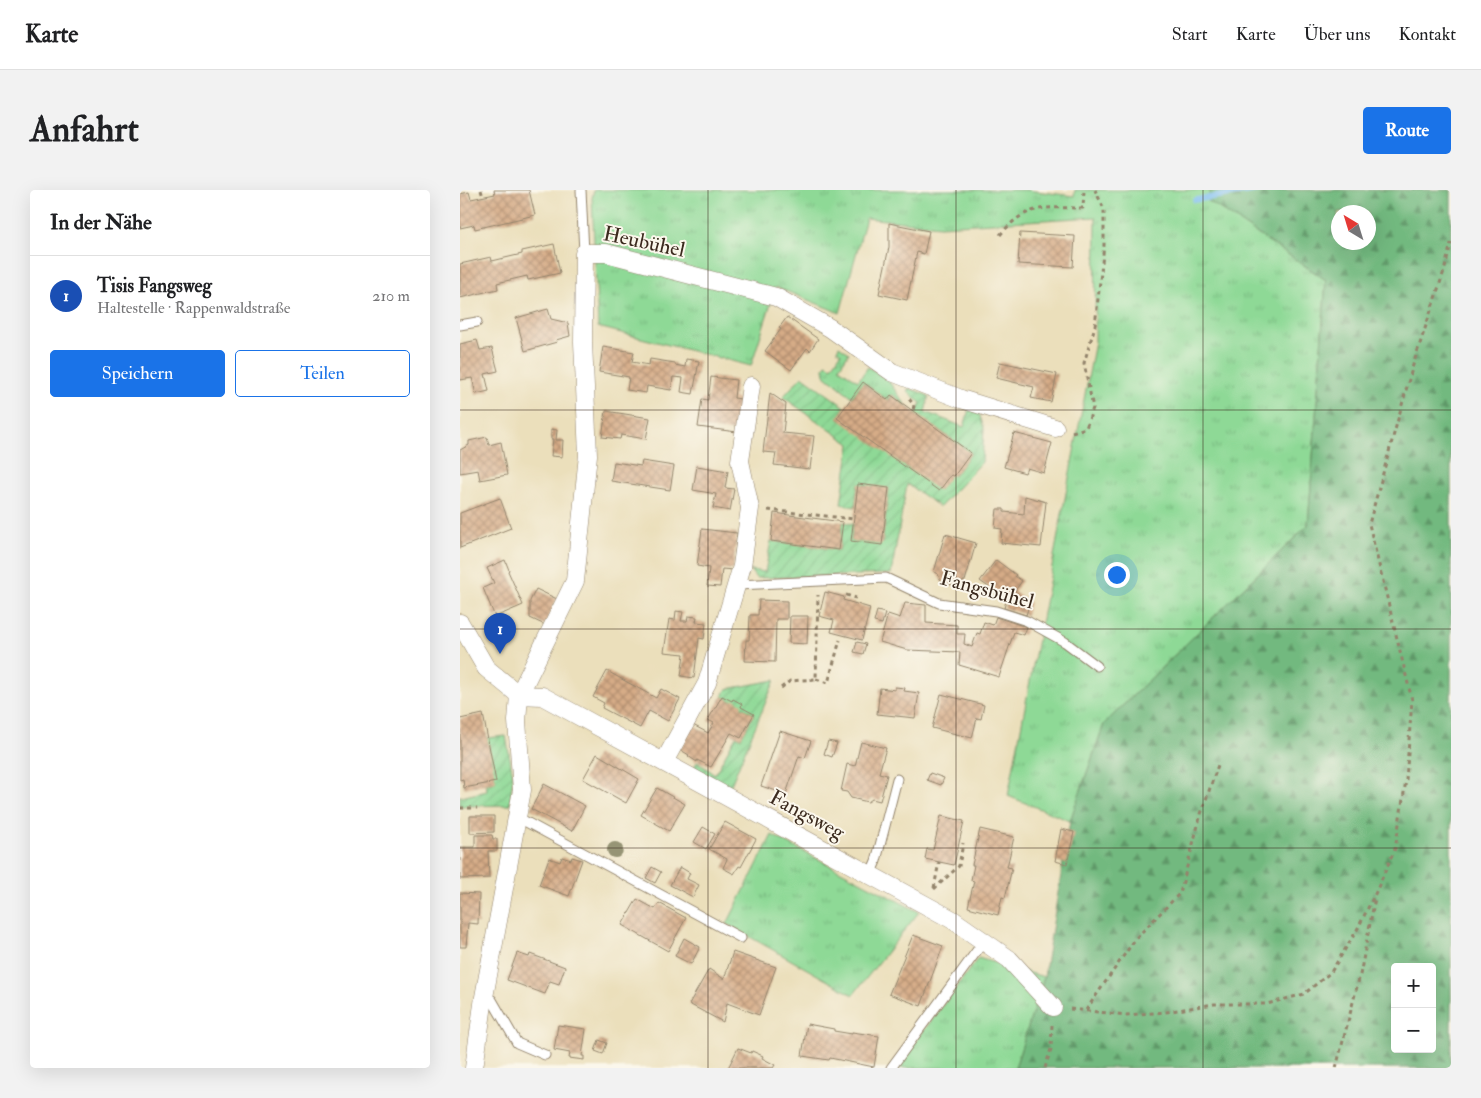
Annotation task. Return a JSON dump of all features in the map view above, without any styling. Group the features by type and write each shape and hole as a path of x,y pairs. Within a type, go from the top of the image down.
{"street":[{"name":"Heubühel","path":"520,695 575,581 588,455 583,342 584,253 606,253 776,297 830,328 892,372 961,398 1055,428"},
{"path":"664,762 707,683 742,566 750,508 740,461 751,386"},
{"path":"460,623 486,668 520,695 518,721 522,790 484,998 474,1068"},
{"name":"Fangsweg","path":"520,695 542,696 953,920 1009,959 1053,1007"}],"lane":[{"path":"581,190 584,253"},
{"path":"460,326 477,322"},
{"name":"Fangsbühel","path":"737,585 886,578 939,603 996,611 1027,621 1065,642 1097,666"},
{"path":"870,875 876,862 897,780"},
{"path":"517,817 741,938"},
{"path":"891,1068 984,941"},
{"path":"484,998 492,1000 517,1043 545,1055"}],"path":[{"path":"482,190 482,197"},
{"path":"1000,235 1008,226 1032,210 1044,208 1082,208 1084,190"},
{"path":"1055,428 1071,432 1086,428 1093,408 1084,363 1095,326 1104,245 1104,208 1095,190"},
{"path":"1044,1068 1051,1049 1053,1007 1126,1015 1166,1012 1214,1004 1267,1004 1304,994 1331,972 1357,930 1375,894 1395,849 1406,780 1412,700 1369,524 1413,365 1451,244"},
{"path":"750,508 854,519"},
{"path":"816,679 818,594"},
{"path":"781,688 790,681 816,679 828,683 840,640"},
{"path":"1085,1011 1136,938 1180,893 1201,814 1219,762"},
{"path":"460,808 477,808"},
{"path":"939,862 934,890 959,866 962,843"},
{"path":"1336,1068 1360,975 1375,894"}],"green space":[{"path":"594,190 1026,190 1074,196 1075,190 1211,190 1207,200 1326,280 1308,525 1104,724 1070,821 1008,796 1095,342 1096,217 940,226 866,218 840,313 776,287 751,366 598,327 592,198"},
{"path":"1211,190 1451,190 1451,1068 1015,1068 1044,977 1070,821 1104,724 1308,525 1326,280 1207,200"},
{"path":"839,346 849,353 839,368 858,381 868,367 887,379 908,408 892,394 887,400 863,382 852,397 825,375 824,368 826,364 832,367 841,353 837,350"},
{"path":"802,376 845,407 837,418 954,476 971,453 916,414 921,403 907,391 909,388 929,396 925,412 964,427 969,409 979,413 984,428 982,462 940,507 907,484 891,574 756,578 750,570 765,572 771,541 839,550 843,522 853,524 851,541 882,544 889,489 858,484 855,507 841,504 850,444 783,397"},
{"path":"775,680 730,787 694,767 697,762 715,774 736,736 741,738 754,714 722,696 727,689"},
{"path":"506,736 513,776 510,805 460,806 460,795 461,797 487,791 486,784 495,782 487,738"},
{"path":"772,835 919,912 853,995 727,924"},
{"path":"978,958 1044,977 1015,1068 896,1068"}],"building":[{"path":"494,190 529,190 535,215 475,229 474,225 460,228 460,194 469,192 471,199 495,194"},
{"path":"889,223 929,231 924,254 917,252 907,300 879,294 889,247"},
{"path":"1020,233 1075,236 1073,267 1018,264"},
{"path":"554,244 560,273 528,280 527,276 497,283 498,289 460,298 460,264 491,257 492,261 522,254 522,251"},
{"path":"548,309 551,319 568,323 570,336 556,340 557,342 525,351 516,318"},
{"path":"787,317 818,339 810,351 807,348 791,370 765,351"},
{"path":"477,340 480,350 492,348 498,371 485,374 489,391 476,394 472,378 460,380 460,344"},
{"path":"603,347 634,352 632,362 649,365 650,359 675,363 675,365 685,367 686,359 699,361 693,394 681,392 683,378 673,377 671,390 647,386 646,393 627,390 629,377 599,372"},
{"path":"1000,362 1057,374 1051,402 1031,398 1034,387 996,378"},
{"path":"711,377 736,380 734,398 741,399 737,432 698,427 702,399 708,400"},
{"path":"863,382 887,400 891,395 971,453 954,476 951,475 939,491 837,418"},
{"path":"770,393 786,404 783,433 814,436 810,469 774,465 776,453 763,452"},
{"path":"606,411 650,418 646,439 621,435 620,439 602,437"},
{"path":"551,429 557,430 556,440 563,440 562,457 551,456 553,439 551,439"},
{"path":"1014,433 1052,443 1044,473 1027,468 1025,473 1004,467"},
{"path":"487,437 489,445 501,442 507,475 480,480 478,470 460,473 460,450 469,445 469,441"},
{"path":"642,461 674,466 670,490 611,481 614,462 641,466"},
{"path":"697,466 728,471 725,488 734,489 730,511 713,508 716,494 693,490"},
{"path":"858,484 889,488 882,545 851,541"},
{"path":"1025,496 1046,502 1041,547 1001,543 1002,529 995,528 997,509 1004,509 1004,512 1024,514"},
{"path":"500,498 511,528 460,548 460,513"},
{"path":"774,513 843,522 839,550 771,541"},
{"path":"702,529 737,533 733,570 722,569 720,587 707,586 709,568 697,566"},
{"path":"945,534 976,543 965,581 963,581 961,588 942,582 937,573 934,572"},
{"path":"505,560 523,605 495,617 483,588 494,583 487,568"},
{"path":"996,560 1022,581 1014,592 1030,603 1026,615 1004,608 1007,598 1001,596 980,581"},
{"path":"536,589 557,599 545,625 530,618 530,601"},
{"path":"825,592 844,597 843,600 870,608 862,640 831,632 834,620 819,616"},
{"path":"759,600 787,601 787,619 776,619 775,662 745,661 746,640 749,640 750,615 758,615"},
{"path":"905,603 926,605 926,623 957,625 957,634 965,634 964,644 972,647 977,633 980,634 984,622 993,625 996,617 1027,627 1024,635 1014,632 999,677 959,665 960,652 907,650 880,642 888,614 900,618"},
{"path":"676,611 683,612 681,621 687,621 688,616 697,617 696,622 706,623 704,639 699,638 694,678 681,676 684,654 664,652 669,619 675,620"},
{"path":"877,611 885,613 882,624 874,622"},
{"path":"790,616 808,616 807,644 789,643"},
{"path":"857,642 866,644 863,654 854,652"},
{"path":"607,671 656,698 661,689 680,699 668,721 649,711 640,728 602,708 604,703 593,697"},
{"path":"895,687 905,688 904,691 919,693 915,718 877,714 880,688 895,690"},
{"path":"941,694 984,705 981,719 977,718 972,738 932,728"},
{"path":"722,696 742,704 741,707 754,714 741,738 731,733 711,767 697,760 697,762 679,749 693,725 708,733 714,723 708,720"},
{"path":"483,714 496,782 464,788 463,779 460,780 460,719"},
{"path":"780,731 811,741 805,758 799,756 786,794 761,786"},
{"path":"828,741 837,743 832,757 824,754"},
{"path":"861,742 886,748 879,773 887,775 880,801 872,799 868,802 851,798 847,792 841,791 847,764 855,766"},
{"path":"597,754 639,779 626,803 583,779"},
{"path":"930,773 944,778 941,785 927,780"},
{"path":"544,784 585,806 572,831 531,809"},
{"path":"657,788 685,804 669,831 641,815"},
{"path":"470,816 494,816 494,832 470,833"},
{"path":"941,816 964,821 954,865 925,859 927,849 933,850"},
{"path":"725,822 756,839 741,867 739,866 734,874 723,868 727,859 709,849"},
{"path":"703,827 715,834 706,849 694,842"},
{"path":"980,829 1014,837 1007,867 1012,868 1005,898 1002,897 998,915 968,907 974,881 971,880 974,865 972,865"},
{"path":"1061,829 1074,832 1067,864 1055,861"},
{"path":"475,835 492,835 493,839 497,839 497,851 488,851 489,878 460,879 460,847 475,847"},
{"path":"562,857 571,860 572,857 582,860 569,896 539,885 549,858 560,862"},
{"path":"652,867 661,872 655,883 646,878"},
{"path":"680,867 690,873 687,879 699,885 693,897 670,885"},
{"path":"460,893 479,894 478,924 468,923 466,947 460,947"},
{"path":"637,899 655,909 659,903 686,918 668,951 622,925"},
{"path":"913,935 943,946 921,1006 889,994"},
{"path":"684,938 700,947 691,964 675,956"},
{"path":"733,952 776,967 759,1015 727,1003 723,1022 689,1004 709,969 724,979"},
{"path":"517,953 529,957 530,954 565,967 559,984 550,981 545,994 507,980"},
{"path":"807,1024 852,1034 852,1032 879,1036 874,1067 830,1058 829,1060 802,1056"},
{"path":"558,1025 586,1029 582,1056 584,1056 584,1060 569,1058 570,1053 554,1050"},
{"path":"599,1040 607,1043 603,1054 595,1051"},
{"path":"738,1048 763,1056 762,1058 775,1065 773,1068 728,1068"}],"waterway":[{"path":"1195,200 1257,190"}],"place":[{"name":"Tisis Fangsweg","path":"500,654"}]}
